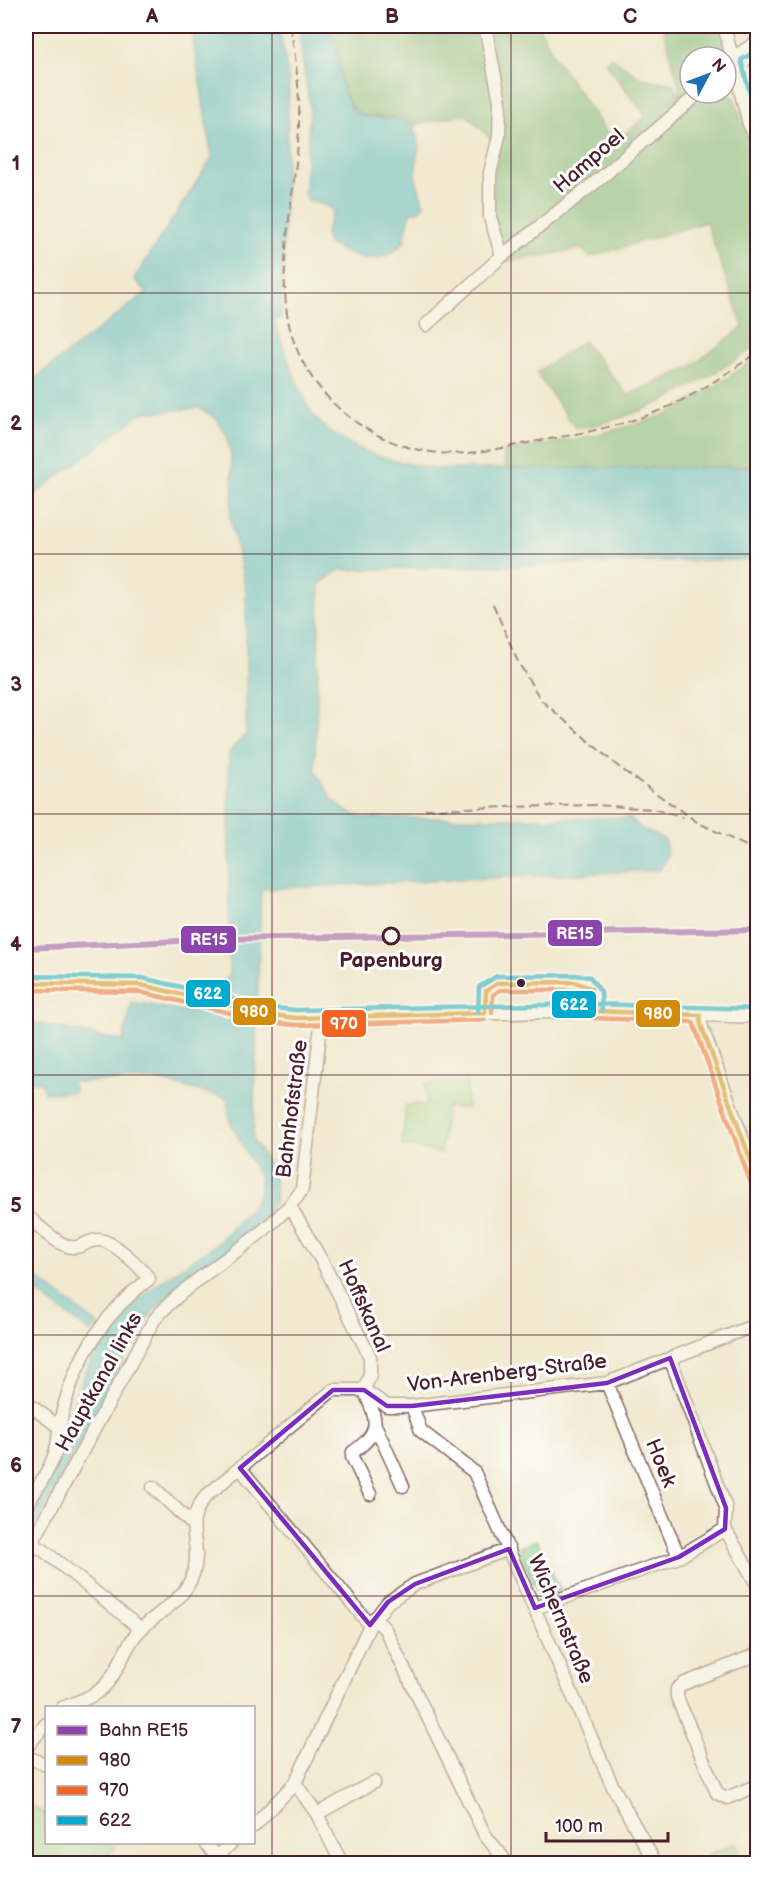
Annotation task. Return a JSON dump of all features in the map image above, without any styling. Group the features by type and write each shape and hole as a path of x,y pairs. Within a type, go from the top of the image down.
{"street":[{"path":"485,26 500,101 499,136 490,173 489,218 502,256"},
{"path":"724,26 727,45"},
{"path":"738,60 758,41"},
{"path":"738,61 758,47"},
{"path":"738,91 749,124 758,142"},
{"name":"Hampoel","path":"426,325 502,256 602,177 685,105"},
{"path":"26,983 141,985 271,1016 322,1016"},
{"name":"Bahnhofstraße","path":"290,1206 302,1189 322,1016 594,1011 758,1017"},
{"path":"700,1015 701,1025 758,1181"},
{"name":"Hoffskanal","path":"290,1206 323,1263 370,1357 370,1375 364,1390"},
{"name":"Hauptkanal links","path":"28,1546 154,1320 176,1297 290,1206"},
{"path":"26,1215 65,1246 79,1248 97,1240 106,1243 138,1264 149,1279 125,1299 97,1331 80,1361 59,1427 54,1457 26,1507"},
{"name":"Von-Arenberg-Straße","path":"364,1390 387,1406 412,1406 607,1383 758,1324"},
{"path":"670,1358 726,1508 725,1529 758,1586"},
{"name":"Hoek","path":"607,1383 679,1557"},
{"path":"65,1706 98,1693 115,1672 141,1629 166,1611 192,1578 195,1553 192,1524 196,1507 206,1496 333,1390 364,1390 375,1415 376,1427 403,1486"},
{"path":"26,1402 59,1427"},
{"name":"Wichernstraße","path":"412,1406 421,1431 474,1472 613,1787 656,1863"},
{"path":"370,1494 352,1457 353,1452 367,1442 376,1427"},
{"path":"240,1468 372,1621 385,1629 485,1835 508,1863"},
{"path":"153,1487 192,1524"},
{"path":"535,1608 679,1557 725,1529"},
{"path":"28,1546 141,1629"},
{"path":"255,1825 295,1783 372,1621 388,1602 415,1584 509,1549"},
{"path":"758,1654 683,1684 677,1689 677,1697 717,1792 727,1798 758,1785"},
{"path":"26,1748 45,1725"},
{"path":"26,1756 45,1765"},
{"path":"317,1814 374,1782"},
{"path":"295,1783 317,1814 342,1863"},
{"path":"206,1844 217,1860 230,1844"}],"highlighted area":[{"path":"670,1358 726,1508 725,1529 679,1557 535,1608 509,1549 415,1584 388,1602 370,1625 240,1468 333,1390 364,1390 387,1406 412,1406 607,1383"}],"green space":[{"path":"323,26 480,26 495,104 492,140 466,114 413,125 394,117 359,115 346,96 334,49"},
{"path":"489,26 539,26 555,58 614,143 646,116 605,62 611,57 641,78 673,84 678,92 678,105 688,105 688,108 692,105 737,105 757,161 757,346 671,397 625,416 576,429 536,373 583,341 628,395 690,367 743,327 706,222 590,257 582,249 503,262 493,217 494,172 503,136"},
{"path":"663,26 718,26 723,45 678,45 678,83"},
{"path":"757,357 757,461 740,468 505,469 504,452 601,433 658,417 697,398"},
{"path":"425,1083 467,1083 467,1108 446,1107 441,1153 402,1145 406,1105 427,1104"},
{"path":"537,1540 561,1592 541,1600 519,1548"},
{"path":"26,1804 45,1814 45,1844 109,1844 116,1847 97,1863 26,1863"},
{"path":"736,1843 745,1863 711,1863 707,1855"}],"water":[{"path":"191,26 279,26 289,83 281,317 274,321 299,387 316,419 342,440 356,447 387,458 435,469 757,467 757,559 339,570 320,584 315,770 332,799 346,811 364,818 630,818 642,829 665,840 667,855 660,870 261,889 253,1140 274,1178 273,1204 256,1225 169,1295 146,1320 35,1528 32,1526 30,1531 26,1528 26,1517 73,1438 69,1431 73,1409 83,1378 99,1348 97,1342 107,1329 121,1327 121,1316 158,1283 217,1244 254,1203 260,1191 260,1178 230,1122 227,1098 158,1080 73,1082 74,1092 44,1093 42,1082 27,1082 28,1100 26,1102 26,1021 123,1041 132,1002 194,1012 217,993 229,975 229,752 246,734 246,591 230,517 233,491 227,436 217,419 200,408 142,413 26,501 26,385 147,292 134,279 212,158"},
{"path":"309,26 323,26 330,34 338,54 346,99 352,108 365,116 406,121 413,125 419,144 415,176 424,205 418,211 410,213 404,242 395,250 377,258 357,257 328,243 325,233 333,213 330,207 307,200 304,194 310,109 300,42 302,33"},
{"path":"26,1269 97,1324 91,1333 26,1284"}],"railway":[{"path":"290,26 299,100 298,147 285,260 286,305 291,334 302,360 317,385 336,406 359,424 384,438 411,448 439,453 464,453 501,448 598,430 656,412 696,393 758,352"},
{"path":"493,604 518,662 541,700 620,768 697,822 758,852"},
{"path":"425,809 597,805 653,809 684,818"}],"rail line":[{"name":"RE15","path":"26,948 224,939 758,930"}],"transit line":[{"name":"622","path":"758,50 741,60 758,124"},
{"name":"622","path":"478,1013 479,987 497,976 575,975 590,977 601,992 602,1011"},
{"name":"622","path":"26,976 142,978 272,1008 296,1010 594,1004 758,1009"},
{"name":"980","path":"485,1013 486,991 498,983 575,982 591,988 594,1011 700,1015 701,1025 758,1180"},
{"name":"980","path":"26,983 141,985 271,1015 296,1018 485,1013"},
{"name":"970","path":"26,990 140,992 269,1022 295,1025 485,1020"},
{"name":"970","path":"492,1013 493,995 500,990 574,990 585,994 587,1013 592,1018 693,1022 751,1184"}],"place":[{"name":"Papenburg","path":"391,936"}]}
